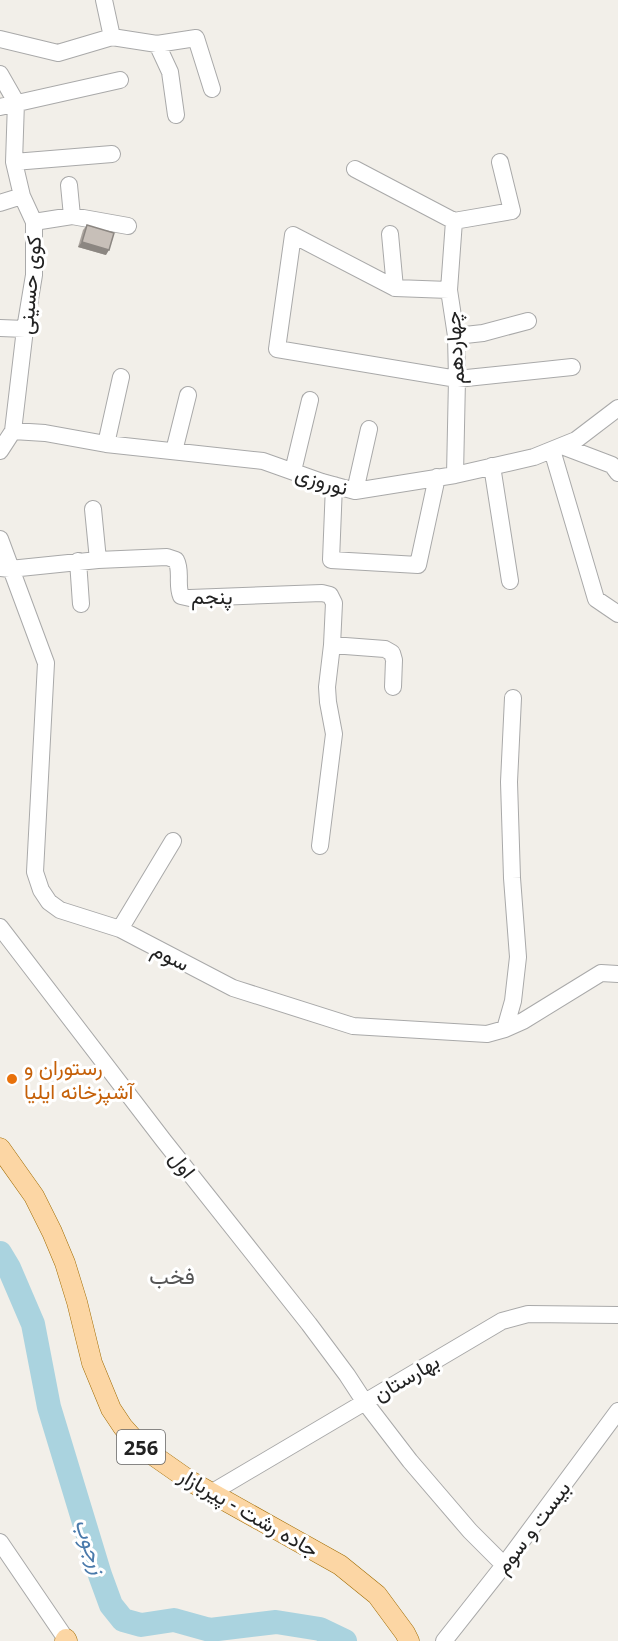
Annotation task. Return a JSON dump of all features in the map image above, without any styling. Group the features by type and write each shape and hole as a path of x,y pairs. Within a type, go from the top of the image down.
{"main road":[{"name":"جاده رشت - پیربازار","path":"0,1148 34,1196 52,1232 65,1263 77,1302 92,1363 111,1409 123,1427 140,1446 190,1481 340,1565 377,1595 409,1641"}],"street":[{"path":"104,0 112,37"},
{"path":"0,39 58,53 112,37 157,44 196,38 212,88"},
{"path":"157,44 170,72 176,115"},
{"path":"0,74 8,105 120,80"},
{"name":"کوی حسینی","path":"8,105 14,162 22,196 34,222 34,275 12,431"},
{"path":"14,162 112,154"},
{"path":"355,169 454,221 512,211 500,162"},
{"path":"69,185 72,216"},
{"path":"0,203 22,196"},
{"path":"34,222 72,216 128,226"},
{"name":"چهاردهم","path":"454,221 449,290 456,336 455,475"},
{"path":"390,234 395,288"},
{"path":"449,290 395,288 293,236 278,349 457,379 572,367"},
{"path":"456,336 483,333 528,321"},
{"path":"0,328 25,329"},
{"path":"106,444 121,377"},
{"path":"174,451 188,395"},
{"path":"293,471 310,400"},
{"name":"نوروزی","path":"12,431 263,461 355,491 455,475 534,457 576,440 618,408"},
{"path":"355,491 369,429"},
{"path":"0,451 12,431"},
{"path":"557,448 612,465 618,472"},
{"path":"557,448 596,599 618,614"},
{"path":"492,466 510,581"},
{"path":"334,485 331,560 418,565 437,477"},
{"path":"93,509 98,560"},
{"name":"سوم","path":"0,539 5,569 46,663 35,872 41,891 60,910 120,929 233,988 353,1026 487,1034 523,1021 601,973 618,974"},
{"name":"پنجم","path":"5,569 78,561 167,557 176,560 179,567 178,589 181,596 190,598 322,593 330,596 334,603 332,645"},
{"path":"78,561 81,604"},
{"path":"320,846 334,735 327,687 332,645 385,649 392,653 393,687"},
{"path":"505,1029 513,1000 518,957 512,878 509,782 513,698"},
{"path":"120,929 172,841"},
{"name":"اول","path":"0,927 164,1141 309,1323 410,1461 471,1531 504,1564"},
{"name":"بهارستان","path":"211,1493 502,1321 528,1314 618,1315"},
{"name":"بیست و سوم","path":"444,1641 618,1411"},
{"path":"0,1542 66,1640"}],"building":[{"path":"87,225 114,233 109,250 82,242"}],"waterway":[{"name":"زرجوب","path":"0,1253 9,1268 33,1324 49,1407 100,1575 111,1605 123,1620 141,1625 174,1620 210,1630 276,1622 320,1629 345,1641"}],"place":[{"name":"رستوران و آشپزخانه ایلیا","path":"12,1079"}],"district":[{"name":"فخب","path":"172,1275"}]}
